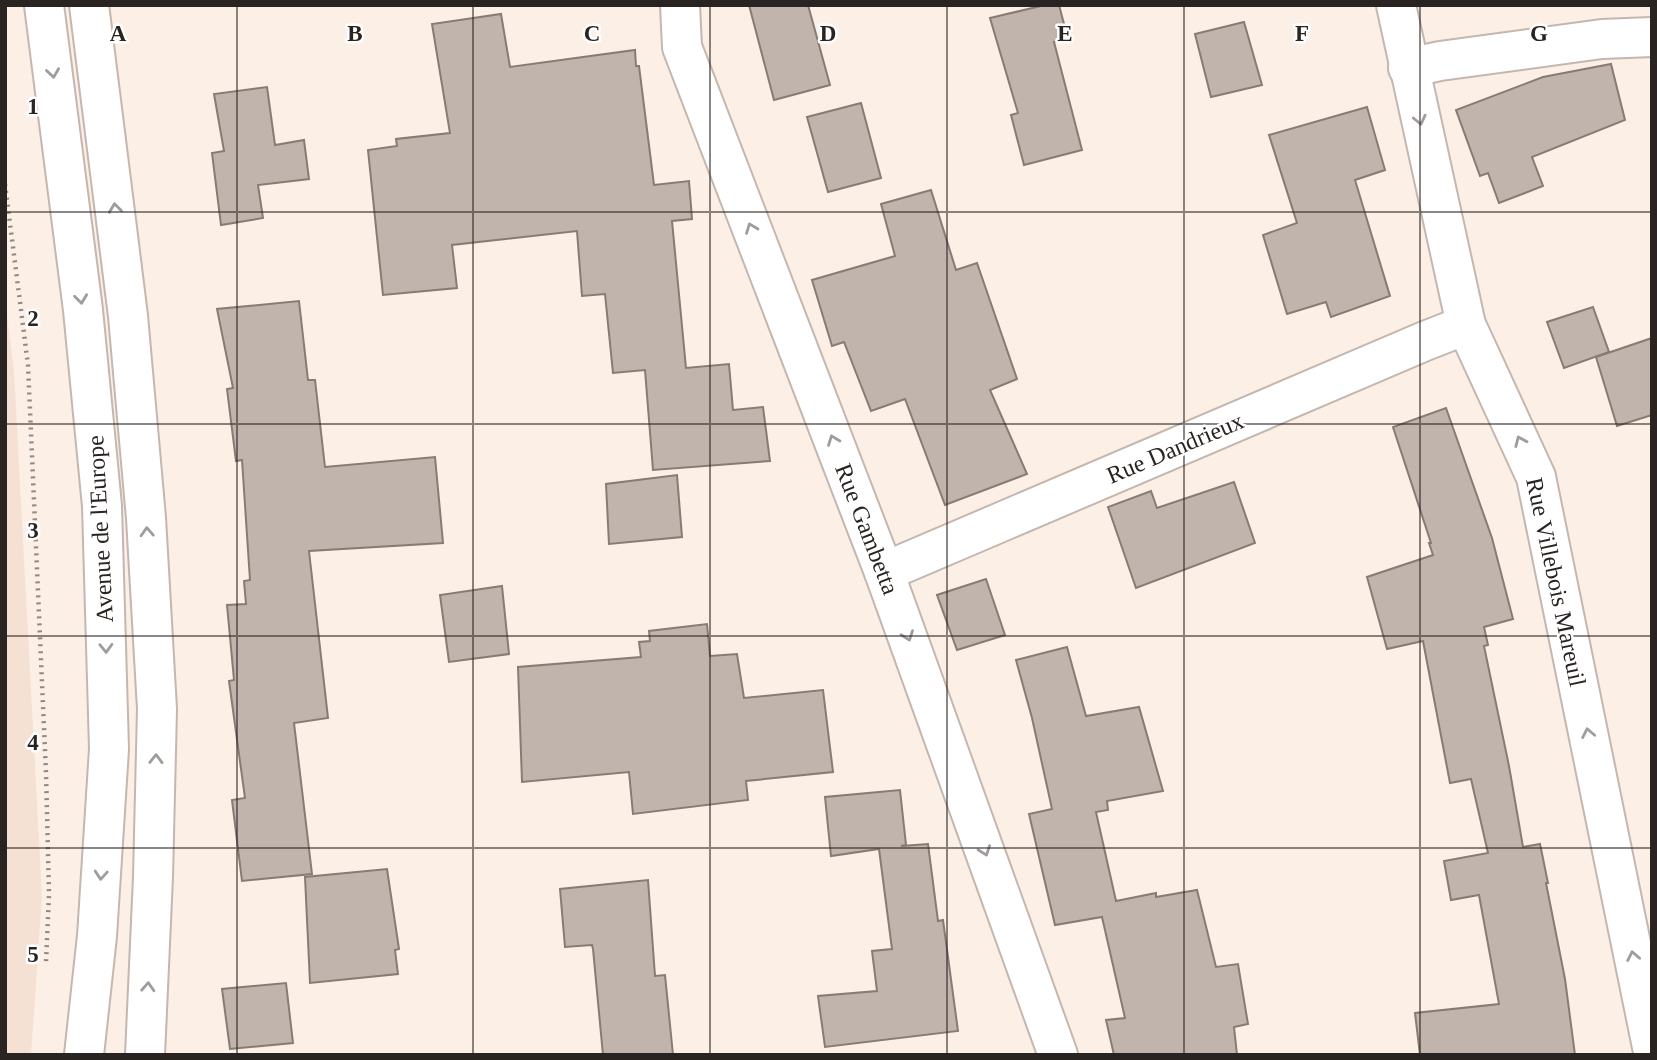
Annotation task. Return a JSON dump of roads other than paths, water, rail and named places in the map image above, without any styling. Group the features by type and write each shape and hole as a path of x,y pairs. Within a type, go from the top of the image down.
{"street":[{"name":"Avenue de l'Europe","path":"44,5 83,310 102,520 109,749 97,936 84,1055"},
{"name":"Avenue de l'Europe","path":"89,5 128,316 146,518 156,695 153,877 145,1055"},
{"name":"Rue Gambetta","path":"680,5 682,47 884,572 1058,1055"},
{"name":"Rue Villebois Mareuil","path":"1395,5 1466,325 1536,477 1652,1047"},
{"path":"1408,68 1440,61 1602,39 1652,37"},
{"name":"Rue Dandrieux","path":"884,572 1466,325"}]}
